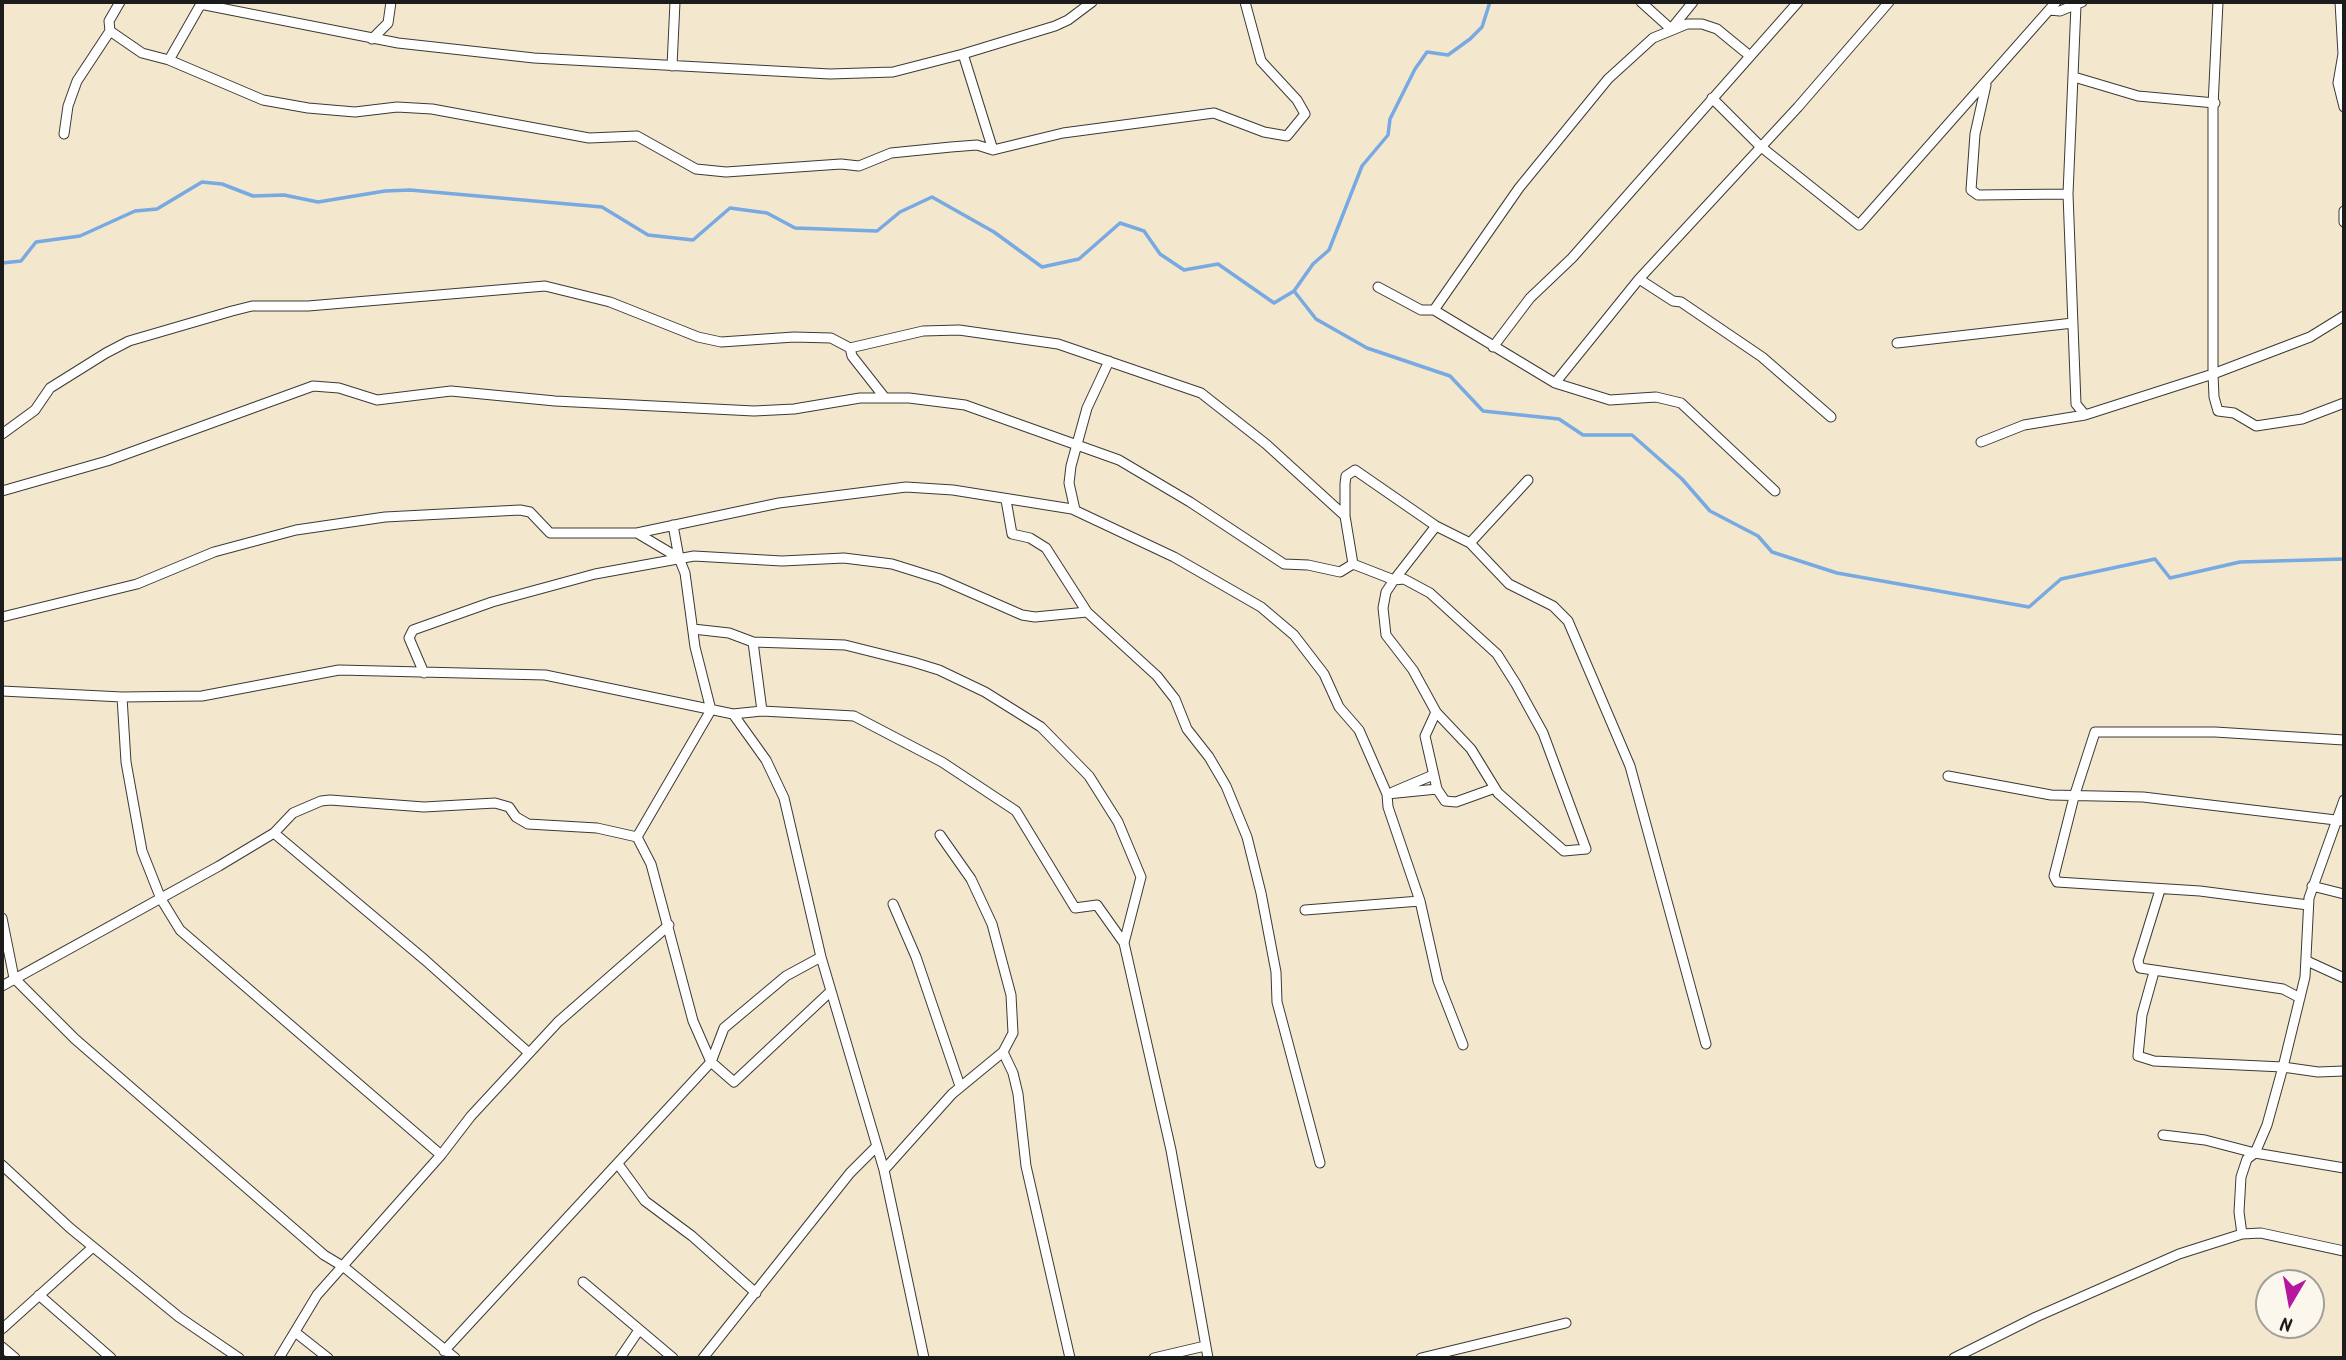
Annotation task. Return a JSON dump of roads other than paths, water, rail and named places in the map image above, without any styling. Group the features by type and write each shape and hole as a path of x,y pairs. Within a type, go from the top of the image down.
{"street":[{"path":"64,134 68,106 77,81 110,31 109,21 120,2"},
{"path":"372,38 388,23 391,2"},
{"path":"672,66 675,2"},
{"path":"169,60 201,3 372,38 534,58 830,74 892,72 1055,26 1092,2"},
{"path":"110,31 142,53 169,60 263,100 308,108 355,111 397,107 432,109 589,138 637,136 687,166 710,171 779,170 841,164 859,166 891,153 977,145 993,150 1063,132 1214,113 1264,132 1287,136 1305,114 1297,100 1261,61 1245,2"},
{"path":"1641,2 1671,29"},
{"path":"1671,29 1693,2"},
{"path":"1493,347 1530,298 1572,258 1798,2"},
{"path":"1555,383 1639,279 1889,2"},
{"path":"1712,98 1760,146 1856,226 2056,2"},
{"path":"2218,2 2213,374 2218,411 2234,413 2256,426 2302,419 2344,402"},
{"path":"2340,2 2343,60 2338,83 2344,107"},
{"path":"2049,10 2060,11 2079,3 2068,194 2076,404 2085,415"},
{"path":"1434,310 1519,188 1608,79 1653,38 1671,29 1695,23 1710,26 1750,55"},
{"path":"963,54 993,150"},
{"path":"2074,77 2138,96 2215,103"},
{"path":"1987,82 1975,134 1971,190 1978,195 2068,194"},
{"path":"2344,211 2344,222"},
{"path":"1639,279 1673,301 1681,302 1762,357 1831,417"},
{"path":"2,434 35,410 50,388 129,341 252,306 309,306 545,286 610,302 698,337 721,342 816,337 831,338 850,348 923,331 959,330 1058,344 1201,393 1266,444 1345,516"},
{"path":"1378,287 1421,310 1434,310 1555,383 1610,400 1656,397 1681,403 1775,491"},
{"path":"1981,442 2024,425 2085,415 2213,374 2299,342 2344,316"},
{"path":"1897,343 2073,323"},
{"path":"850,348 852,356 885,398"},
{"path":"1075,510 1070,477 1077,444 1087,408 1109,361"},
{"path":"2,491 107,461 313,386 326,385 377,400 451,391 555,401 754,411 794,409 860,398 885,398 965,405 1119,460 1190,502 1284,564 1308,565 1340,572 1353,564"},
{"path":"1353,564 1345,516 1346,476 1355,470 1436,526 1470,543 1509,584 1553,606 1568,621 1630,766 1706,1044"},
{"path":"1470,543 1528,480"},
{"path":"2,617 137,584 214,552 296,530 385,517 520,510 530,512 550,533 637,533 779,503 906,488 953,490 1075,510 1174,557 1261,607 1294,635 1328,680 1339,707 1359,730 1387,794 1388,807 1420,901 1438,981 1463,1045"},
{"path":"1006,500 1012,534 1030,538 1046,548 1087,612 1144,662 1168,689 1188,729 1226,786 1247,837 1261,893 1276,972 1277,1002 1320,1163"},
{"path":"637,837 711,710 701,678 687,580 679,558 673,525"},
{"path":"1353,564 1394,580 1404,579 1430,593 1497,654 1543,733 1586,849 1564,851 1495,788 1471,749 1436,712 1413,670 1387,635 1383,608 1386,592 1394,580 1436,526"},
{"path":"637,533 679,558"},
{"path":"424,673 409,638 412,630 492,602 595,573 679,558 722,556 782,561 844,558 892,564 920,572 1022,615 1087,612"},
{"path":"693,629 729,633 753,642 845,645 913,662 939,670 985,692 1041,727 1089,776 1118,822 1141,877 1124,943"},
{"path":"753,642 762,710"},
{"path":"2,691 122,697 218,694 339,670 545,675 733,714 762,710 854,716 974,782 1016,811 1075,908 1097,905 1124,943 1171,1150 1208,1358"},
{"path":"122,697 126,762 142,851 161,899 180,930 441,1155"},
{"path":"1436,712 1425,736 1437,789 1445,802 1456,802 1495,788"},
{"path":"733,714 766,760 784,798 821,957 884,1170 924,1358"},
{"path":"2308,905 2200,891 2057,882 2054,876 2092,735 2099,731 2215,732 2344,740"},
{"path":"1387,794 1433,775"},
{"path":"1948,776 2074,797 2143,797 2340,820"},
{"path":"1387,794 1437,789"},
{"path":"2,986 161,899 274,833 293,813 330,800 424,807 495,803 509,807 516,817 528,824 597,828 637,837 651,864 693,1021 711,1062 734,1082 831,991"},
{"path":"2242,1234 2238,1194 2248,1159 2255,1153 2267,1125 2283,1067 2308,961 2308,905 2312,886 2340,820 2344,800"},
{"path":"274,833 425,960 529,1053"},
{"path":"884,1170 960,1086 1003,1052 1013,1033 1014,1014 1005,969 981,899 940,835"},
{"path":"2312,886 2344,894"},
{"path":"2160,890 2138,961 2140,968 2287,990 2300,998"},
{"path":"1305,910 1420,901"},
{"path":"893,904 916,957 960,1086"},
{"path":"2,918 14,978 75,1039 324,1255 344,1267 443,1351 455,1358"},
{"path":"279,1358 317,1295 441,1155 471,1116 558,1022 669,925"},
{"path":"443,1351 711,1062 724,1028 786,976 821,957"},
{"path":"2308,961 2344,978"},
{"path":"2154,972 2142,1015 2138,1056 2154,1061 2283,1067 2318,1072 2344,1071"},
{"path":"1003,1052 1013,1073 1018,1094 1027,1166 1070,1358"},
{"path":"2163,1135 2206,1140 2255,1153 2344,1168"},
{"path":"703,1358 850,1173 877,1146"},
{"path":"618,1164 645,1201 692,1236 756,1293"},
{"path":"2,1165 93,1247 179,1317 240,1358"},
{"path":"1954,1358 2036,1317 2179,1254 2242,1234 2261,1233 2344,1251"},
{"path":"2,1329 93,1247"},
{"path":"583,1282 673,1358"},
{"path":"39,1296 111,1358"},
{"path":"1421,1358 1566,1323"},
{"path":"620,1358 639,1330"},
{"path":"295,1332 328,1358"},
{"path":"1154,1358 1205,1346"},
{"path":"2,1347 15,1358"}],"waterway":[{"path":"1294,291 1313,264 1329,250 1362,166 1388,135 1390,119 1415,69 1427,52 1448,55 1470,39 1482,27 1490,2"},
{"path":"2,263 21,261 36,242 80,236 135,211 157,209 202,182 222,184 253,196 284,195 318,202 385,191 410,190 602,207 648,235 693,240 730,208 767,213 795,228 877,231 900,212 932,197 994,232 1042,267 1079,259 1120,223 1144,231 1160,254 1184,270 1218,264 1274,303 1294,291 1316,319 1367,348 1450,376 1483,411 1559,419 1583,435 1632,435 1682,479 1710,511 1758,536 1772,552 1837,573 2029,607 2061,579 2155,559 2170,578 2240,562 2344,559"}]}
